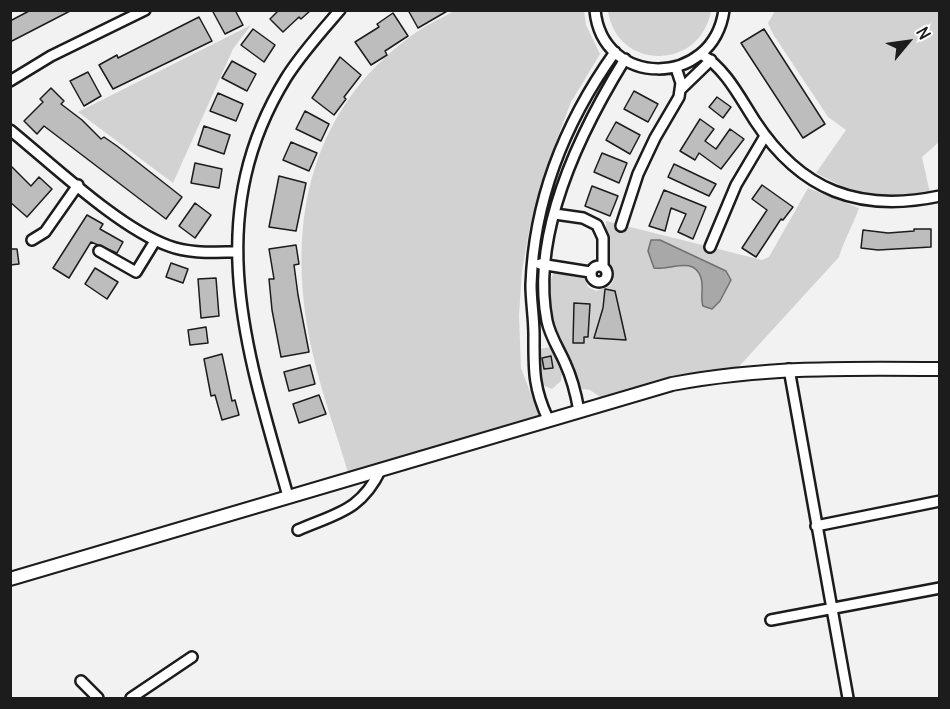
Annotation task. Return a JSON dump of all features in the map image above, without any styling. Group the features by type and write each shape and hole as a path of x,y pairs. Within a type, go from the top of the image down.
{"street":[{"path":"10,81 51,56 145,10"},
{"path":"288,496 250,357 237,252 239,209 249,163 264,120 286,78 340,10"},
{"path":"595,10 602,34 615,52 649,69 676,68 701,54 718,31 724,10"},
{"path":"548,419 534,378 532,262 539,215 558,151 593,83 615,52"},
{"path":"701,54 711,60 728,79 765,136 796,168 846,196 887,204 939,196"},
{"path":"579,411 568,370 550,332 543,296 546,265 555,214 565,177 594,110 625,59"},
{"path":"621,226 638,174 681,89 711,60"},
{"path":"676,68 681,89"},
{"path":"10,130 78,185 155,241 185,250 237,252"},
{"path":"710,247 736,185 765,136"},
{"path":"32,240 45,232 78,185"},
{"path":"555,214 583,218 597,225 603,238 603,267 608,274 600,282 592,279 590,272"},
{"path":"99,251 136,272 155,241"},
{"path":"532,262 590,272 597,266 603,267"},
{"path":"534,335 550,332"},
{"path":"10,579 548,419 682,382 724,374 789,369 939,369"},
{"path":"789,369 848,699"},
{"path":"298,530 356,504 367,495 381,470"},
{"path":"816,526 939,501"},
{"path":"771,620 939,588"},
{"path":"131,699 192,657"},
{"path":"81,681 98,699"}],"shaded area":[{"path":"608,10 711,11 704,31 692,45 676,53 659,56 642,53 626,45 615,31"},
{"path":"454,11 584,11 586,25 600,54 571,102 548,163 530,226 522,271 519,315 521,368 539,415 348,473 313,355 305,309 302,264 304,221 312,179 326,139 347,101 375,67 416,32"},
{"path":"775,11 939,11 939,142 922,157 930,193 897,197 853,192 816,173 846,130 828,117 773,34 768,23"},
{"path":"251,25 233,49 173,183 78,112"},
{"path":"808,188 859,208 857,214 839,257 734,372 603,399 590,390 576,388 573,374 550,315 549,286 554,273 558,272 585,279 588,287 596,291 610,286 614,280 613,272 607,263 606,221 762,260 769,257"},
{"path":"651,240 660,240 726,271 731,280 720,301 712,309 703,306 701,278 693,267 654,268 648,251"},
{"path":"551,347 562,374 561,381 552,389 540,384 537,378 538,349"}],"building":[{"path":"31,10 72,10 10,42 10,21"},
{"path":"212,10 235,10 243,25 225,34"},
{"path":"279,10 311,10 301,19 299,17 283,32 270,19"},
{"path":"408,10 449,10 418,28"},
{"path":"393,13 408,36 385,51 387,55 371,65 355,42 379,27 377,24"},
{"path":"199,17 212,41 113,89 99,65 117,55 118,58"},
{"path":"253,29 275,45 264,62 241,45"},
{"path":"764,29 825,124 803,138 741,43"},
{"path":"340,57 361,75 334,115 312,98"},
{"path":"232,61 256,74 247,91 222,78"},
{"path":"88,72 101,96 84,106 70,81"},
{"path":"51,88 64,101 61,104 101,139 104,137 117,146 182,197 166,219 44,126 37,134 24,121 43,102 40,99"},
{"path":"634,91 658,104 648,122 624,109"},
{"path":"218,93 243,104 236,121 210,111"},
{"path":"717,97 731,107 723,118 709,107"},
{"path":"305,111 329,124 321,141 296,129"},
{"path":"700,119 714,129 705,141 716,149 730,129 744,139 721,169 699,153 695,160 680,151"},
{"path":"616,122 640,135 630,154 606,140"},
{"path":"204,126 230,135 224,154 198,145"},
{"path":"291,142 317,153 309,171 283,160"},
{"path":"602,153 627,163 619,183 594,172"},
{"path":"195,163 222,169 219,188 191,183"},
{"path":"674,164 716,184 709,196 668,177"},
{"path":"10,165 31,186 39,177 52,189 27,217 10,202"},
{"path":"279,176 306,183 296,231 269,227"},
{"path":"762,185 793,207 783,220 781,219 756,257 742,248 767,210 752,199"},
{"path":"592,186 618,196 610,216 585,206"},
{"path":"664,190 706,207 693,239 678,232 686,214 671,208 665,231 649,226"},
{"path":"195,203 211,215 195,238 179,226"},
{"path":"87,215 103,224 100,229 123,242 117,253 91,242 69,278 53,268"},
{"path":"914,229 931,229 931,247 878,250 861,248 863,230 888,233 914,231"},
{"path":"296,245 299,264 294,265 309,352 281,357 272,310 269,279 274,279 269,249"},
{"path":"10,249 17,249 19,264 10,265"},
{"path":"171,263 188,269 183,283 166,277"},
{"path":"95,268 118,282 107,299 85,284"},
{"path":"216,278 219,316 201,318 198,279"},
{"path":"605,289 615,291 626,340 594,338 603,308"},
{"path":"574,303 590,304 588,337 584,337 584,343 573,343"},
{"path":"206,327 208,343 190,345 188,330"},
{"path":"222,354 232,401 235,400 239,415 222,420 215,395 211,396 204,359"},
{"path":"551,356 553,368 544,369 542,358"},
{"path":"310,365 315,384 289,391 284,372"},
{"path":"319,395 326,414 299,423 293,404"}]}
